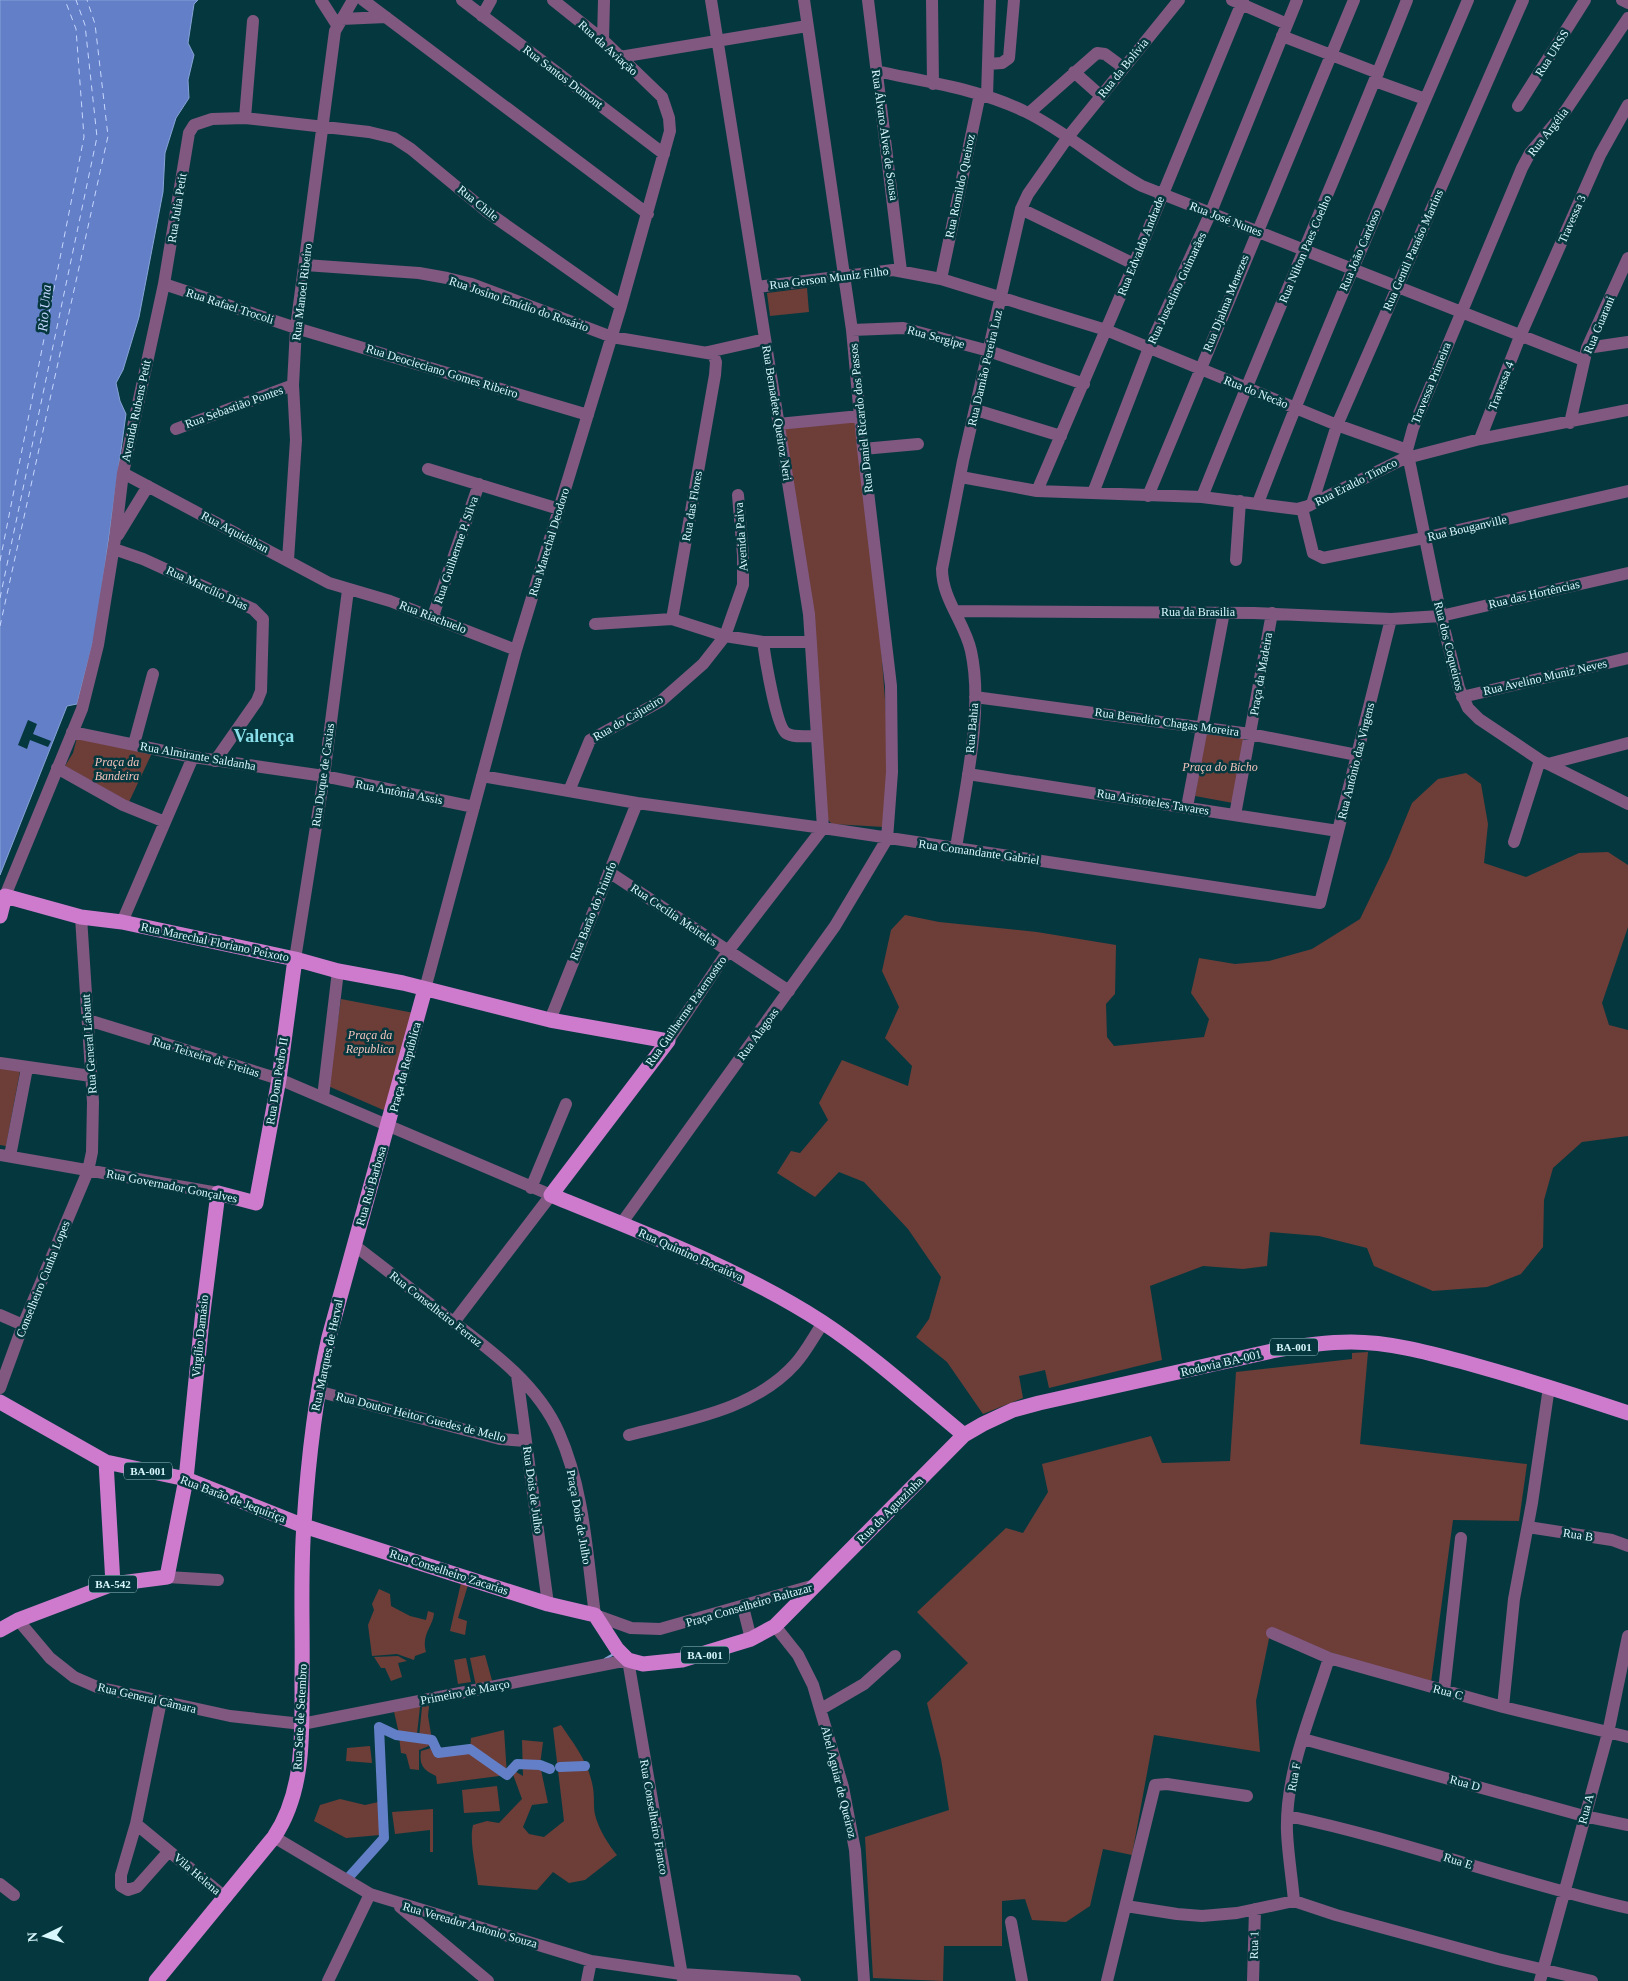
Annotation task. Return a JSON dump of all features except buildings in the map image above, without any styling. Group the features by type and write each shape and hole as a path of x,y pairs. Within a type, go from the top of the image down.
{"main road":[{"path":"0,916 5,896"},
{"name":"Rua Marechal Floriano Peixoto","path":"5,896 81,917 122,922 425,989 550,1020 668,1041"},
{"name":"Rua Dom Pedro II","path":"256,1203 278,1079 295,960"},
{"name":"Praça da República","path":"389,1127 425,989"},
{"name":"Rua Guilherme Paternostro","path":"551,1195 668,1041"},
{"name":"Rua Rui Barbosa","path":"354,1245 389,1127"},
{"name":"Rua Governador Gonçalves","path":"218,1193 256,1203"},
{"name":"Virgílio Damásio","path":"166,1576 186,1479 202,1320 218,1193"},
{"name":"Rua Quintino Bocaiúva","path":"551,1195 622,1224 761,1286 823,1323 877,1363 964,1436"},
{"name":"Rua Marques de Herval","path":"304,1526 317,1391 329,1337 354,1245"},
{"name":"Rodovia BA-001","path":"964,1436 998,1416 1039,1403 1272,1351 1328,1343 1354,1342 1400,1347 1549,1387 1628,1413"},
{"name":"Rua Barão de Jequiriça","path":"0,1402 106,1462 186,1479 304,1526"},
{"name":"Rua da Aguazinha","path":"817,1585 964,1436"},
{"name":"BA-542","path":"0,1630 18,1620 113,1584 106,1462"},
{"name":"Rua Conselheiro Zacarias","path":"304,1526 548,1604 595,1615"},
{"name":"Rua Sete de Setembro","path":"156,1981 226,1898 274,1837 293,1797 299,1765 302,1724 304,1526"},
{"path":"113,1584 166,1576"},
{"name":"Praça Conselheiro Baltazar","path":"628,1660 643,1664 682,1660 752,1639 775,1626 817,1585"},
{"path":"595,1615 617,1650 628,1660"}],"street":[{"path":"320,0 339,22"},
{"path":"339,22 352,0"},
{"path":"363,0 648,214"},
{"name":"Rua Santos Dumont","path":"462,0 664,154"},
{"path":"482,16 491,0"},
{"name":"Rua da Aviação","path":"552,0 603,40 662,97"},
{"path":"603,40 604,0"},
{"name":"Rua Bernadete Queiroz Neri","path":"711,0 809,614 823,828"},
{"name":"Rua Daniel Ricardo dos Passos","path":"804,0 852,330 863,449 890,686 892,772 887,839"},
{"name":"Rua Álvaro Alves de Sousa","path":"868,0 902,271"},
{"path":"932,0 932,84"},
{"name":"Rua Romildo Queiroz","path":"940,279 984,95 988,64 990,0"},
{"path":"988,64 1002,63 1009,58 1014,0"},
{"name":"Rua da Bolívia","path":"1068,137 1179,0"},
{"name":"Rua Juscelino Guimarães","path":"1093,493 1149,348 1211,212 1297,0"},
{"name":"Rua Djalma Menezes","path":"1148,496 1256,230 1354,0"},
{"name":"Rua Nilton Paes Coelho","path":"1202,497 1246,387 1377,77 1407,0"},
{"name":"Rua João Cardoso","path":"1258,503 1294,407 1468,0"},
{"name":"Rua Gentil Paraíso Martins","path":"1307,506 1337,425 1523,0"},
{"name":"Rua URSS","path":"1518,106 1585,0"},
{"path":"1622,0 1628,3"},
{"path":"1239,1 1284,30 1377,77 1426,99"},
{"name":"Rua Edvaldo Andrade","path":"1037,491 1134,264 1239,1"},
{"path":"339,22 386,17"},
{"name":"Rua Argélia","path":"1461,311 1530,153 1566,110 1628,18"},
{"path":"245,118 254,21"},
{"name":"Rua Manoel Ribeiro","path":"288,560 296,440 293,385 296,328 339,22"},
{"path":"620,57 717,39 807,26"},
{"path":"1029,113 1099,52 1110,57 1124,68"},
{"name":"Rua José Nunes","path":"876,71 984,95 1029,113 1128,178 1162,194 1521,334 1585,354"},
{"path":"1074,72 1101,96"},
{"name":"Rua Marechal Deodoro","path":"425,989 516,650 612,337 664,154 670,125 662,97"},
{"name":"Travessa 3","path":"1521,334 1600,155 1628,105"},
{"name":"Rua Chile","path":"189,133 194,125 202,121 245,118 369,132 401,142 486,211 621,306"},
{"name":"Rua Julia Petit","path":"164,284 189,133"},
{"name":"Rua Damião Pereira Luz","path":"954,611 944,586 942,569 1022,209 1028,194 1068,137"},
{"path":"1022,209 1134,264"},
{"name":"Rua Guarani","path":"1570,422 1585,354 1628,258"},
{"name":"Rua Josino Emídio do Rosário","path":"305,265 419,273 447,278 472,284 612,337"},
{"name":"Rua Gerson Muniz Filho","path":"757,287 882,271 902,271 940,279 1001,297"},
{"name":"Rua Rafael Trocoli","path":"164,284 296,328"},
{"name":"Avenida Rubens Petit","path":"72,732 82,709 91,677 114,544 122,473 164,284"},
{"name":"Rua do Necão","path":"1001,297 1106,330 1407,454"},
{"name":"Travessa Primeira","path":"1407,454 1413,428 1461,311"},
{"name":"Rua Deocieciano Gomes Ribeiro","path":"296,328 588,415"},
{"name":"Rua Sergipe","path":"852,330 902,328 989,351 1084,384"},
{"name":"Travessa 4","path":"1480,439 1521,334"},
{"path":"612,337 708,352 765,339"},
{"path":"1585,354 1628,342"},
{"name":"Rua das Flores","path":"672,619 715,375 715,356 708,352"},
{"name":"Rua Sebastião Pontes","path":"176,429 293,385"},
{"path":"976,410 1061,436"},
{"name":"Rua Eraldo Tinoco","path":"961,477 1037,491 1202,497 1307,506 1407,454 1628,410"},
{"path":"778,424 860,416"},
{"path":"863,449 918,444"},
{"name":"Rua dos Coqueiros","path":"1407,454 1441,616 1462,697 1468,708 1479,719 1544,762 1628,804"},
{"name":"Rua Guilherme P. Silva","path":"428,469 560,509"},
{"name":"Rua Aquidaban","path":"122,473 329,583 348,590"},
{"name":"Rua Guilherme P. Silva","path":"433,616 479,484"},
{"name":"Avenida Rubens Petit","path":"114,544 148,486"},
{"name":"Rua Bouganville","path":"1307,506 1311,546 1314,554 1323,558 1424,538 1628,491"},
{"name":"Avenida Paiva","path":"725,636 743,585 743,555 738,496"},
{"path":"1236,560 1240,501"},
{"name":"Rua Marcílio Dias","path":"114,544 262,615 262,691 254,707 215,760"},
{"name":"Rua das Hortências","path":"1441,616 1628,573"},
{"name":"Rua Riachuelo","path":"348,590 390,601 433,616 516,650"},
{"name":"Rua Duque de Caxias","path":"295,960 324,776 348,590"},
{"name":"Rua da Brasilia","path":"954,611 1224,612 1390,619 1441,616"},
{"name":"Rua Bahia","path":"954,611 968,638 975,697 968,774 956,848"},
{"path":"1187,807 1224,612"},
{"name":"Praça da Madeira","path":"1235,815 1272,613"},
{"path":"595,624 672,619 725,636 763,642 810,642"},
{"name":"Rua Antônio das Virgens","path":"1320,903 1390,619"},
{"name":"Rua do Cajueiro","path":"569,791 590,740 661,701 703,664 725,636"},
{"path":"763,642 776,707 783,730 790,734 817,736"},
{"name":"Rua Avelino Muniz Neves","path":"1462,697 1628,658"},
{"path":"134,744 153,674"},
{"name":"Rua Benedito Chagas Moreira","path":"975,697 1202,726 1357,755"},
{"path":"5,896 72,732"},
{"name":"Rua Almirante Saldanha","path":"72,732 193,758 324,776"},
{"path":"1514,842 1544,762 1628,743"},
{"path":"122,922 193,758"},
{"path":"57,768 123,805 165,822"},
{"name":"Rua Aristoteles Tavares","path":"968,774 1338,831"},
{"name":"Rua Antônia Assis","path":"324,776 474,807"},
{"name":"Rua Comandante Gabriel","path":"482,776 637,803 823,828 1320,903"},
{"name":"Rua Barão do Triunfo","path":"550,1020 637,803"},
{"name":"Rua Guilherme Paternostro","path":"668,1041 728,952 823,828"},
{"name":"Rua Alagoas","path":"622,1224 835,926 887,839"},
{"name":"Rua Cecília Meireles","path":"609,872 790,991"},
{"name":"Rua General Labatut","path":"81,917 93,1128 88,1171"},
{"path":"323,1097 338,971"},
{"name":"Rua Teixeira de Freitas","path":"88,1020 278,1079 323,1097"},
{"path":"0,1063 91,1076"},
{"path":"5,1156 27,1068"},
{"name":"Praça da República","path":"323,1097 389,1127"},
{"path":"532,1188 566,1104"},
{"name":"Rua Quintino Bocaiúva","path":"389,1127 551,1195"},
{"name":"Rua Governador Gonçalves","path":"5,1156 218,1193"},
{"name":"Conselheiro Cunha Lopes","path":"0,1388 23,1325 88,1171"},
{"path":"454,1322 551,1195"},
{"name":"Rua Conselheiro Ferraz","path":"354,1245 454,1322 517,1375"},
{"path":"0,1316 23,1325"},
{"path":"629,1435 712,1412 761,1393 796,1364 823,1323"},
{"name":"Rua Dois de Julho","path":"517,1375 548,1604"},
{"name":"Praça Dois de Julho","path":"517,1375 546,1408 560,1434 569,1461 580,1508 595,1615"},
{"path":"1503,1706 1514,1599 1528,1527 1549,1387"},
{"name":"Rua Doutor Heitor Guedes de Mello","path":"317,1391 500,1439 526,1441"},
{"name":"Rua B","path":"1528,1527 1612,1540 1628,1546"},
{"path":"1444,1691 1461,1538"},
{"path":"166,1576 218,1580"},
{"name":"Praça Conselheiro Baltazar","path":"595,1615 631,1628 646,1630 698,1620 817,1585"},
{"path":"743,1607 752,1639"},
{"name":"Rua General Câmara","path":"18,1620 50,1658 74,1677 97,1687 230,1716 302,1724"},
{"name":"Abel Aguiar de Queiroz","path":"775,1626 798,1655 813,1685 843,1787 852,1828 857,1869 864,1981"},
{"name":"Rua C","path":"1272,1632 1330,1658 1444,1691 1628,1737"},
{"name":"Rua A","path":"1542,1975 1566,1894 1584,1816 1608,1733 1628,1636"},
{"path":"821,1709 864,1684 895,1656"},
{"name":"Rua F","path":"1294,1900 1288,1848 1288,1816 1294,1770 1330,1658"},
{"name":"Primeiro de Março","path":"302,1724 628,1660"},
{"name":"Rua Conselheiro Franco","path":"628,1660 682,1977"},
{"path":"136,1824 161,1701"},
{"name":"Rua D","path":"1303,1739 1584,1816 1628,1825"},
{"path":"1107,1981 1155,1785 1167,1784 1247,1796"},
{"name":"Rua E","path":"1288,1816 1443,1856 1566,1894 1628,1908"},
{"name":"Vila Helena","path":"169,1850 137,1887 128,1890 123,1888 120,1884 121,1875 136,1824 169,1850 226,1898"},
{"name":"Rua Vereador Antonio Souza","path":"274,1837 370,1894 591,1961 682,1977 795,1981"},
{"path":"0,1884 14,1895"},
{"path":"328,1981 370,1894"},
{"path":"1126,1906 1202,1916 1229,1914 1294,1900 1336,1914 1498,1959 1542,1975 1592,1981"},
{"path":"395,1903 488,1981"},
{"name":"Rua 1","path":"1253,1981 1255,1908"},
{"path":"433,1936 440,1916"},
{"path":"1011,1922 1022,1981"},
{"path":"586,1981 591,1961"}],"green space":[{"path":"807,288 809,312 770,316 767,293"},
{"path":"855,421 879,621 888,739 884,827 832,824 828,820 783,429"},
{"name":"Praça do Bicho","path":"1206,732 1244,739 1233,803 1195,796"},
{"name":"Praça da Bandeira","path":"77,738 152,753 129,802 65,766 73,753"},
{"path":"1466,773 1481,784 1488,824 1484,863 1526,877 1579,853 1608,852 1628,865 1628,927 1602,1003 1609,1025 1628,1030 1628,1136 1582,1142 1553,1168 1544,1200 1543,1247 1521,1274 1487,1287 1433,1291 1374,1266 1367,1248 1319,1236 1270,1232 1267,1266 1243,1269 1203,1266 1150,1286 1162,1360 1049,1388 1045,1370 1019,1376 1023,1398 983,1414 947,1362 916,1337 929,1319 941,1277 908,1229 864,1182 839,1172 815,1197 777,1173 791,1151 800,1153 828,1120 819,1103 842,1060 908,1086 912,1066 885,1038 899,1007 882,971 891,930 905,915 939,922 1037,932 1116,945 1115,994 1106,1004 1107,1037 1114,1046 1204,1037 1209,1019 1191,993 1199,958 1235,964 1269,961 1312,949 1360,919 1389,859 1412,803 1438,779"},
{"name":"Praça da Republica","path":"341,999 414,1013 388,1112 328,1086"},
{"path":"0,1067 20,1071 6,1146 0,1145"},
{"path":"1368,1352 1360,1444 1527,1464 1519,1521 1453,1520 1431,1683 1270,1634 1256,1701 1260,1752 1154,1735 1132,1855 1103,1849 1090,1906 1066,1922 1032,1920 1025,1899 1002,1901 1002,1946 944,1946 943,1981 873,1978 865,1837 949,1810 941,1759 927,1703 968,1663 917,1612 1006,1528 1023,1533 1048,1492 1042,1464 1151,1436 1162,1463 1230,1461 1236,1372 1352,1359 1352,1353"},
{"path":"461,1583 468,1585 458,1618 467,1621 465,1635 450,1631"},
{"path":"379,1589 390,1594 391,1606 410,1616 426,1620 428,1611 434,1613 426,1635 426,1652 415,1656 414,1660 397,1654 372,1656 368,1625 374,1610 372,1604"},
{"path":"485,1655 493,1684 476,1686 470,1658"},
{"path":"398,1656 407,1661 398,1663 402,1677 391,1681 385,1668 381,1668 374,1657"},
{"path":"466,1658 471,1682 458,1684 454,1660"},
{"path":"429,1706 428,1716 432,1740 424,1741 419,1737 422,1707"},
{"path":"393,1707 420,1707 417,1734 399,1734"},
{"path":"561,1725 586,1765 593,1786 596,1819 605,1838 617,1855 585,1880 569,1883 553,1872 537,1890 478,1885 472,1846 473,1825 487,1821 499,1823 522,1799 511,1769 523,1776 522,1740 543,1742 540,1765 548,1803 532,1805 523,1827 529,1834 544,1837 564,1821 553,1728"},
{"path":"504,1730 507,1775 437,1784 436,1776 428,1772 421,1763 421,1751 438,1746 438,1753 447,1754 470,1749 471,1738"},
{"path":"399,1736 436,1743 419,1750 419,1770 410,1769 406,1754 401,1753"},
{"path":"370,1746 372,1763 346,1761 347,1748"},
{"path":"497,1786 500,1811 464,1813 462,1790"},
{"path":"340,1799 365,1805 383,1801 379,1823 380,1835 346,1838 314,1821 320,1805"},
{"path":"433,1809 433,1852 430,1852 430,1830 395,1834 392,1812"}],"water":[{"name":"Rio Una","path":"0,0 198,0 194,4 188,43 194,55 188,80 189,98 176,118 165,153 163,192 139,317 123,370 116,383 120,401 126,414 96,631 77,704 67,706 0,875"}],"pier":[{"path":"28,720 37,724 33,734 51,741 48,747 30,740 27,749 18,745"}],"waterway":[{"path":"605,1659 612,1655"},
{"path":"379,1727 396,1735 432,1740 438,1753 470,1749 507,1775 517,1764 540,1765 550,1769"},
{"path":"349,1877 384,1838 379,1727"},
{"path":"560,1767 585,1766"}],"ferry route":[{"path":"0,561 84,137 76,29 65,0"},
{"path":"0,598 97,137 85,25 76,0"},
{"path":"0,626 108,136 95,24 87,0"}],"district":[{"name":"Valença","path":"264,736"}]}
